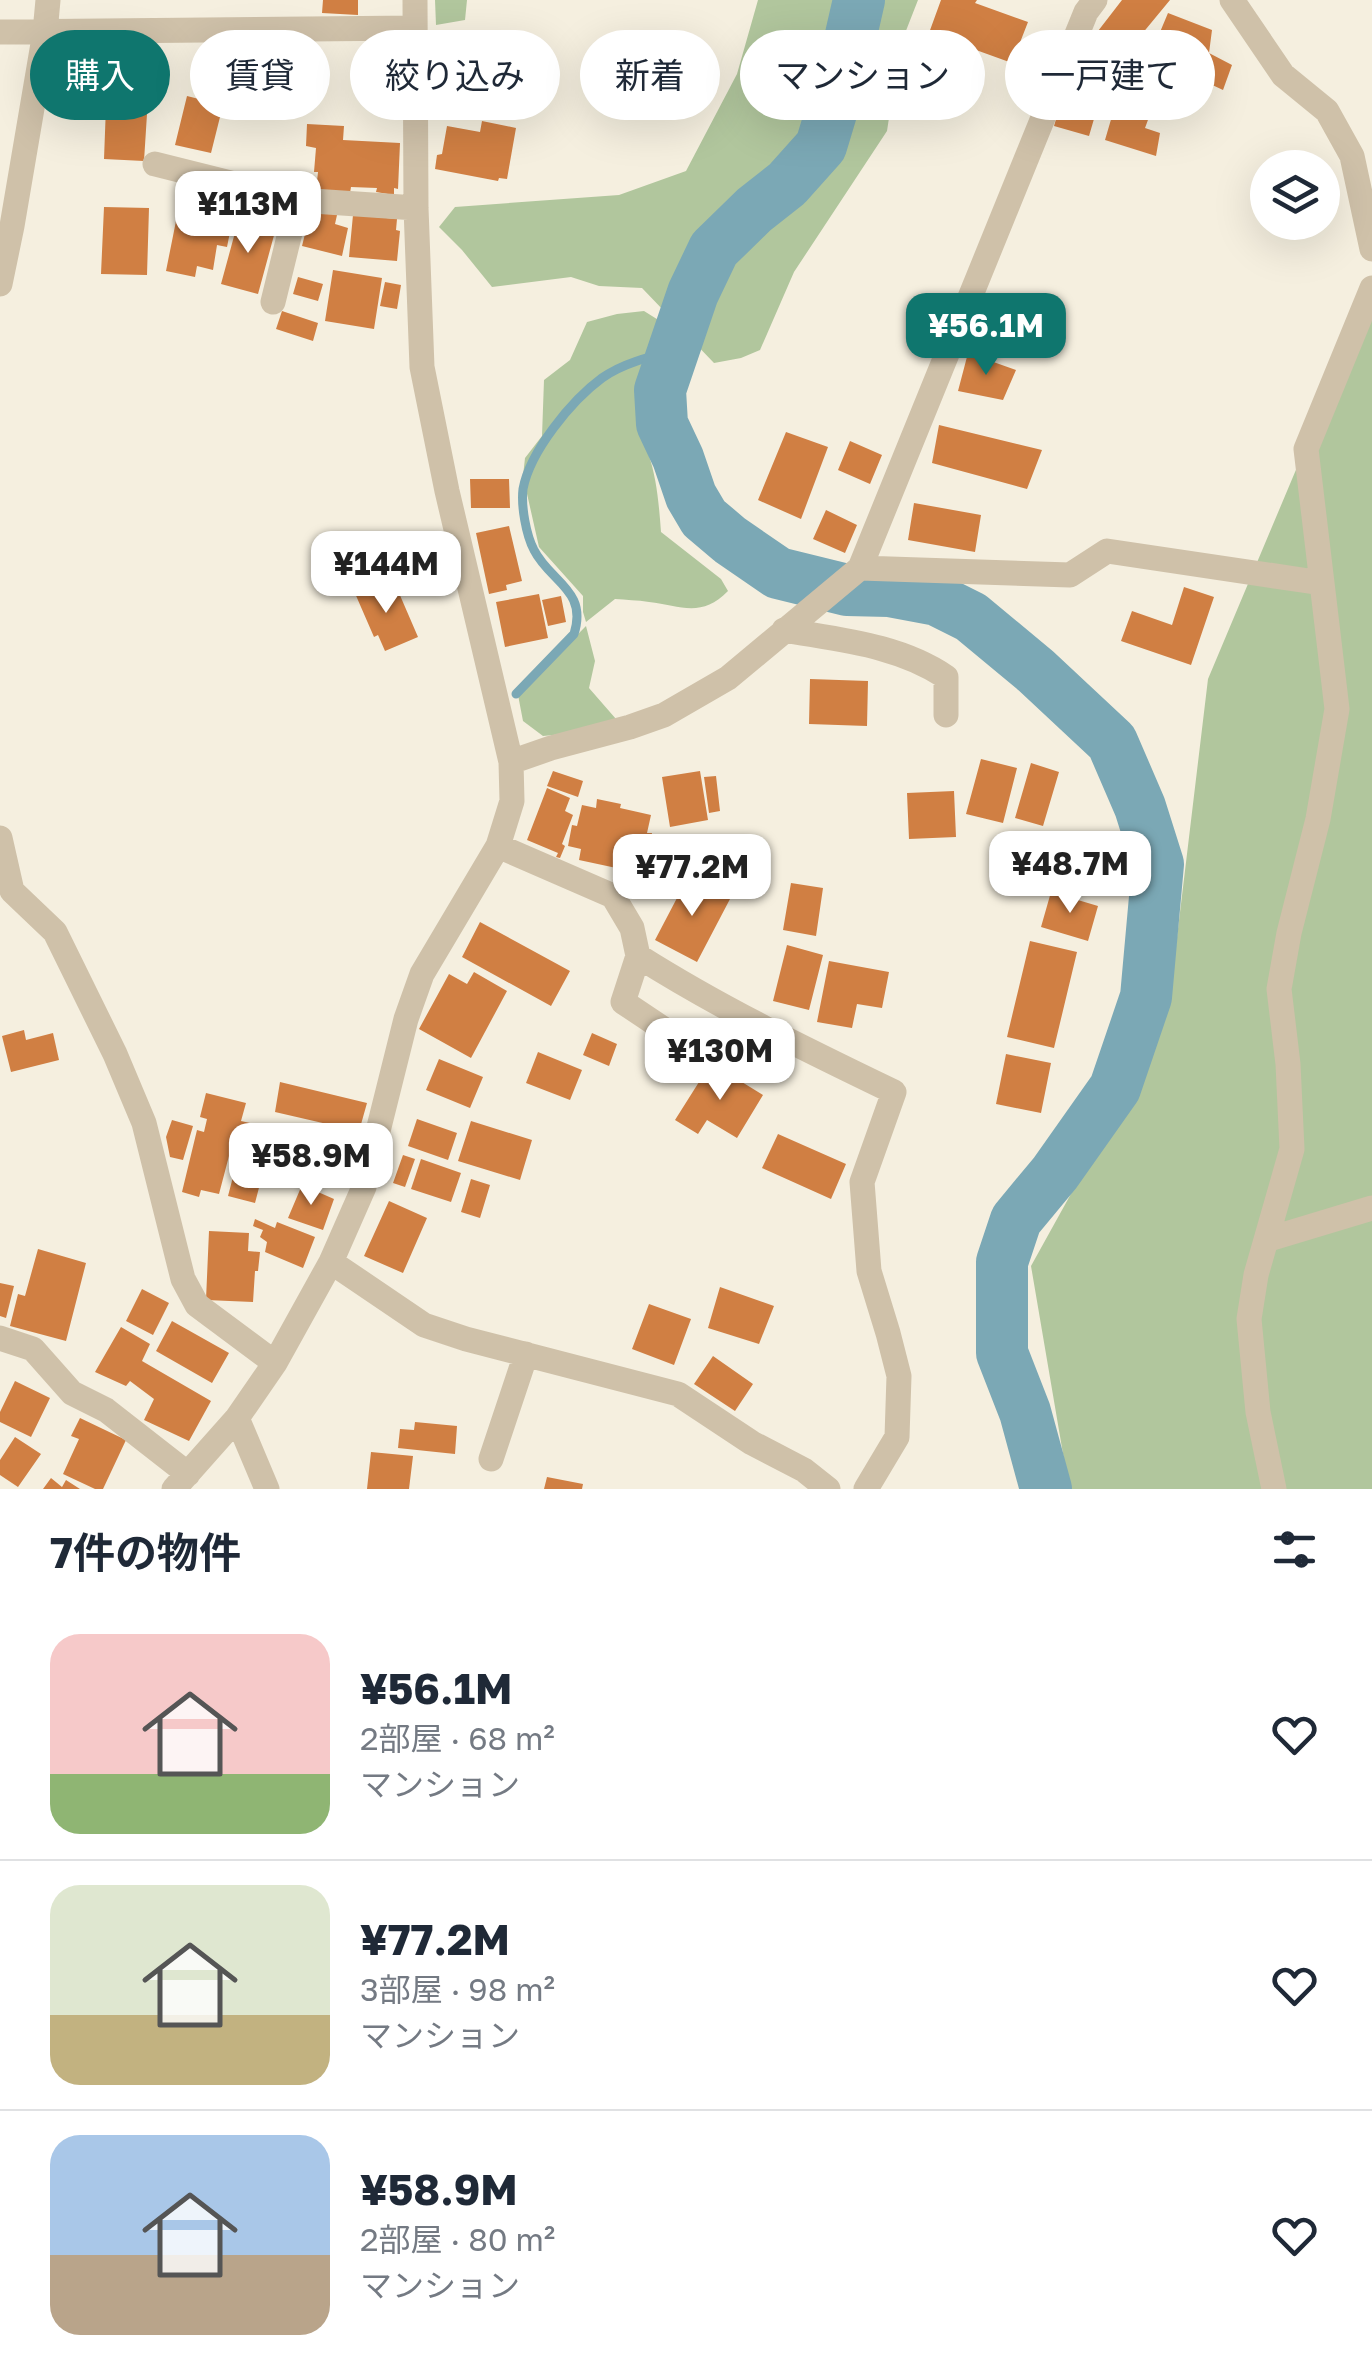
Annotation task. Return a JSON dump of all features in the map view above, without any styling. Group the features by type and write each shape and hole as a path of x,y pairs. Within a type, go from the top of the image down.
{"street":[{"path":"45,30 48,0"},
{"path":"0,1338 33,1350 72,1393 106,1410 181,1481 236,1418 275,1364 331,1262 364,1187 406,1019 422,974 498,846 512,801 511,762 422,367 414,0"},
{"path":"511,762 664,715 728,678 860,568 1086,12 1095,0"},
{"path":"1232,0 1283,75 1327,111 1352,156 1372,249"},
{"path":"170,31 415,28"},
{"path":"0,32 30,32"},
{"path":"0,284 30,120"},
{"path":"155,164 298,200 416,208"},
{"path":"273,302 298,200"},
{"path":"1274,1489 1258,1412 1248,1319 1256,1275 1292,1149 1279,989 1289,932 1318,820 1337,709 1306,449 1372,288"},
{"path":"860,568 1070,575 1107,552 1322,584"},
{"path":"792,624 923,662 946,677 946,715"},
{"path":"0,838 12,891 55,932 144,1123 184,1279 197,1305 275,1364"},
{"path":"498,846 613,896 632,928 638,956 624,1002 677,1038"},
{"path":"638,956 753,1024 894,1092 862,1182 869,1271 898,1376 896,1437 866,1489"},
{"path":"1266,1240 1372,1208"},
{"path":"331,1262 424,1325 678,1394 752,1443 804,1470 828,1489"},
{"path":"491,1459 526,1354"},
{"path":"236,1418 267,1489"}],"green space":[{"path":"435,0 467,0 465,20 436,25"},
{"path":"758,0 918,0 906,30 749,30"},
{"path":"740,63 740,120 889,120 887,131 794,272 760,350 714,363 642,288 599,286 571,277 492,287 439,227 455,207 619,195 686,171 713,120 720,120 720,106"},
{"path":"1372,289 1372,1489 1069,1489 1031,1266 1144,1062 1175,954 1208,679"},
{"path":"644,311 668,326 647,373 638,411 639,431 656,482 661,532 721,579 728,591 709,605 691,608 615,599 586,622 583,596 539,547 523,476 525,458 542,436 544,380 570,360 587,322"},
{"path":"586,626 595,661 589,688 616,719 543,736 523,721 518,695"}],"building":[{"path":"323,0 358,0 358,15 322,13"},
{"path":"941,0 977,0 975,3 1028,22 1025,30 1005,30 1005,60 985,53 985,30 930,30"},
{"path":"1122,0 1170,0 1145,30 1099,30"},
{"path":"1168,13 1212,30 1161,30"},
{"path":"1215,56 1232,65 1223,90 1215,86"},
{"path":"187,96 190,120 219,120 211,153 175,145"},
{"path":"105,120 147,120 144,161 104,159"},
{"path":"1056,120 1094,120 1089,136 1054,126"},
{"path":"1111,120 1148,120 1145,128 1160,133 1156,156 1105,140"},
{"path":"482,121 516,128 507,179 498,181 435,169 447,126 480,132"},
{"path":"307,124 344,126 343,140 400,143 398,189 394,188 394,195 376,192 377,188 351,187 350,193 316,191 316,148 306,146"},
{"path":"104,207 149,208 147,275 101,274"},
{"path":"311,210 337,215 335,224 348,228 342,256 302,246"},
{"path":"353,215 397,219 397,261 349,257"},
{"path":"177,216 231,227 227,247 217,245 213,270 197,266 195,277 166,271"},
{"path":"239,218 276,228 258,294 221,284"},
{"path":"333,270 382,278 374,329 325,321"},
{"path":"298,277 323,284 318,301 293,294"},
{"path":"385,282 401,285 397,309 380,306"},
{"path":"282,311 318,323 313,341 276,329"},
{"path":"968,353 1016,370 1003,400 958,391"},
{"path":"939,425 1042,450 1027,489 932,463"},
{"path":"786,432 828,447 801,519 758,500"},
{"path":"850,441 882,455 870,484 838,470"},
{"path":"470,479 509,479 510,508 471,508"},
{"path":"914,503 981,515 975,552 908,540"},
{"path":"826,510 857,525 845,553 813,539"},
{"path":"509,526 522,581 489,594 476,533"},
{"path":"379,581 386,598 399,593 418,637 385,651 378,635 374,637 354,591"},
{"path":"1184,587 1214,597 1191,665 1121,641 1132,611 1172,625"},
{"path":"539,594 548,638 505,647 496,602"},
{"path":"561,596 566,622 548,626 542,600"},
{"path":"810,679 868,681 867,726 809,724"},
{"path":"981,759 1017,768 1003,823 966,814"},
{"path":"1031,763 1059,772 1043,826 1015,818"},
{"path":"553,771 583,781 578,797 547,786"},
{"path":"700,771 708,820 670,827 662,777"},
{"path":"716,776 720,811 709,813 704,777"},
{"path":"547,788 570,798 565,811 573,815 560,858 556,857 558,853 527,840"},
{"path":"954,791 956,837 909,839 907,793"},
{"path":"597,799 651,815 646,863 623,858 621,869 579,860 581,849 568,846 572,825 577,826 582,805 596,808"},
{"path":"657,858 664,873 647,882 639,867"},
{"path":"688,877 730,899 697,962 655,940"},
{"path":"791,883 823,888 816,936 783,930"},
{"path":"1051,892 1098,906 1088,941 1041,927"},
{"path":"480,922 570,971 551,1006 462,957"},
{"path":"1030,941 1077,952 1054,1048 1007,1037"},
{"path":"787,945 823,955 809,1010 773,1001"},
{"path":"829,961 889,972 882,1008 857,1004 852,1028 817,1022"},
{"path":"474,972 507,991 471,1058 419,1029 449,974 467,984"},
{"path":"24,1030 26,1040 53,1033 59,1060 11,1072 2,1036"},
{"path":"592,1033 617,1044 609,1066 583,1055"},
{"path":"538,1052 582,1070 570,1100 526,1083"},
{"path":"1006,1054 1051,1063 1041,1113 996,1104"},
{"path":"439,1059 483,1077 470,1108 426,1090"},
{"path":"711,1063 763,1095 737,1138 707,1120 698,1134 675,1120"},
{"path":"280,1082 367,1103 347,1174 318,1167 327,1124 275,1112"},
{"path":"206,1093 246,1103 241,1121 250,1123 241,1159 229,1156 219,1194 201,1190 199,1197 182,1192 197,1130 204,1132 207,1119 200,1117"},
{"path":"417,1119 457,1133 448,1160 408,1146"},
{"path":"172,1120 193,1126 183,1160 170,1157 166,1137"},
{"path":"471,1121 532,1140 520,1180 458,1161"},
{"path":"778,1134 846,1164 831,1199 762,1168"},
{"path":"403,1155 415,1159 405,1187 393,1183"},
{"path":"421,1159 461,1173 451,1202 411,1189"},
{"path":"234,1173 261,1180 255,1203 228,1196"},
{"path":"471,1179 490,1185 480,1218 461,1212"},
{"path":"302,1185 334,1199 323,1230 288,1218"},
{"path":"389,1201 427,1218 403,1273 364,1256"},
{"path":"255,1219 275,1228 277,1222 315,1237 303,1268 265,1252 267,1242 260,1237 263,1230 253,1226"},
{"path":"209,1231 249,1233 248,1251 260,1252 253,1302 206,1300"},
{"path":"38,1249 86,1263 66,1341 10,1326 18,1294 25,1296"},
{"path":"0,1283 14,1286 6,1318 0,1316"},
{"path":"720,1287 774,1306 759,1344 708,1328"},
{"path":"142,1289 169,1303 153,1335 126,1321"},
{"path":"649,1304 691,1319 674,1365 632,1349"},
{"path":"172,1321 229,1353 212,1383 156,1351"},
{"path":"121,1327 150,1344 142,1361 211,1401 189,1441 144,1420 154,1399 130,1381 126,1386 95,1372"},
{"path":"713,1356 753,1384 735,1411 694,1384"},
{"path":"15,1381 50,1398 31,1437 0,1422 0,1412"},
{"path":"80,1418 126,1440 103,1489 63,1474 79,1439 71,1436"},
{"path":"415,1422 457,1426 455,1454 398,1448 400,1429 414,1430"},
{"path":"15,1437 41,1454 18,1487 0,1475 0,1460"},
{"path":"371,1452 413,1456 409,1489 367,1489"},
{"path":"547,1477 583,1484 582,1489 544,1489"},
{"path":"51,1478 62,1487 66,1480 80,1489 43,1489"}],"waterway":[{"path":"859,0 821,146 787,184 714,249 693,293 660,390 662,424 691,496 704,518 730,540 778,573 847,590 889,591 937,600 971,617 1112,742 1140,807 1158,864 1146,997 1115,1088 1016,1220 1002,1262 1002,1353 1025,1412 1046,1489"},
{"path":"516,694 574,634 577,619 572,597 531,544 523,504 527,474 543,443 566,413 602,378 627,364 674,351"}]}
